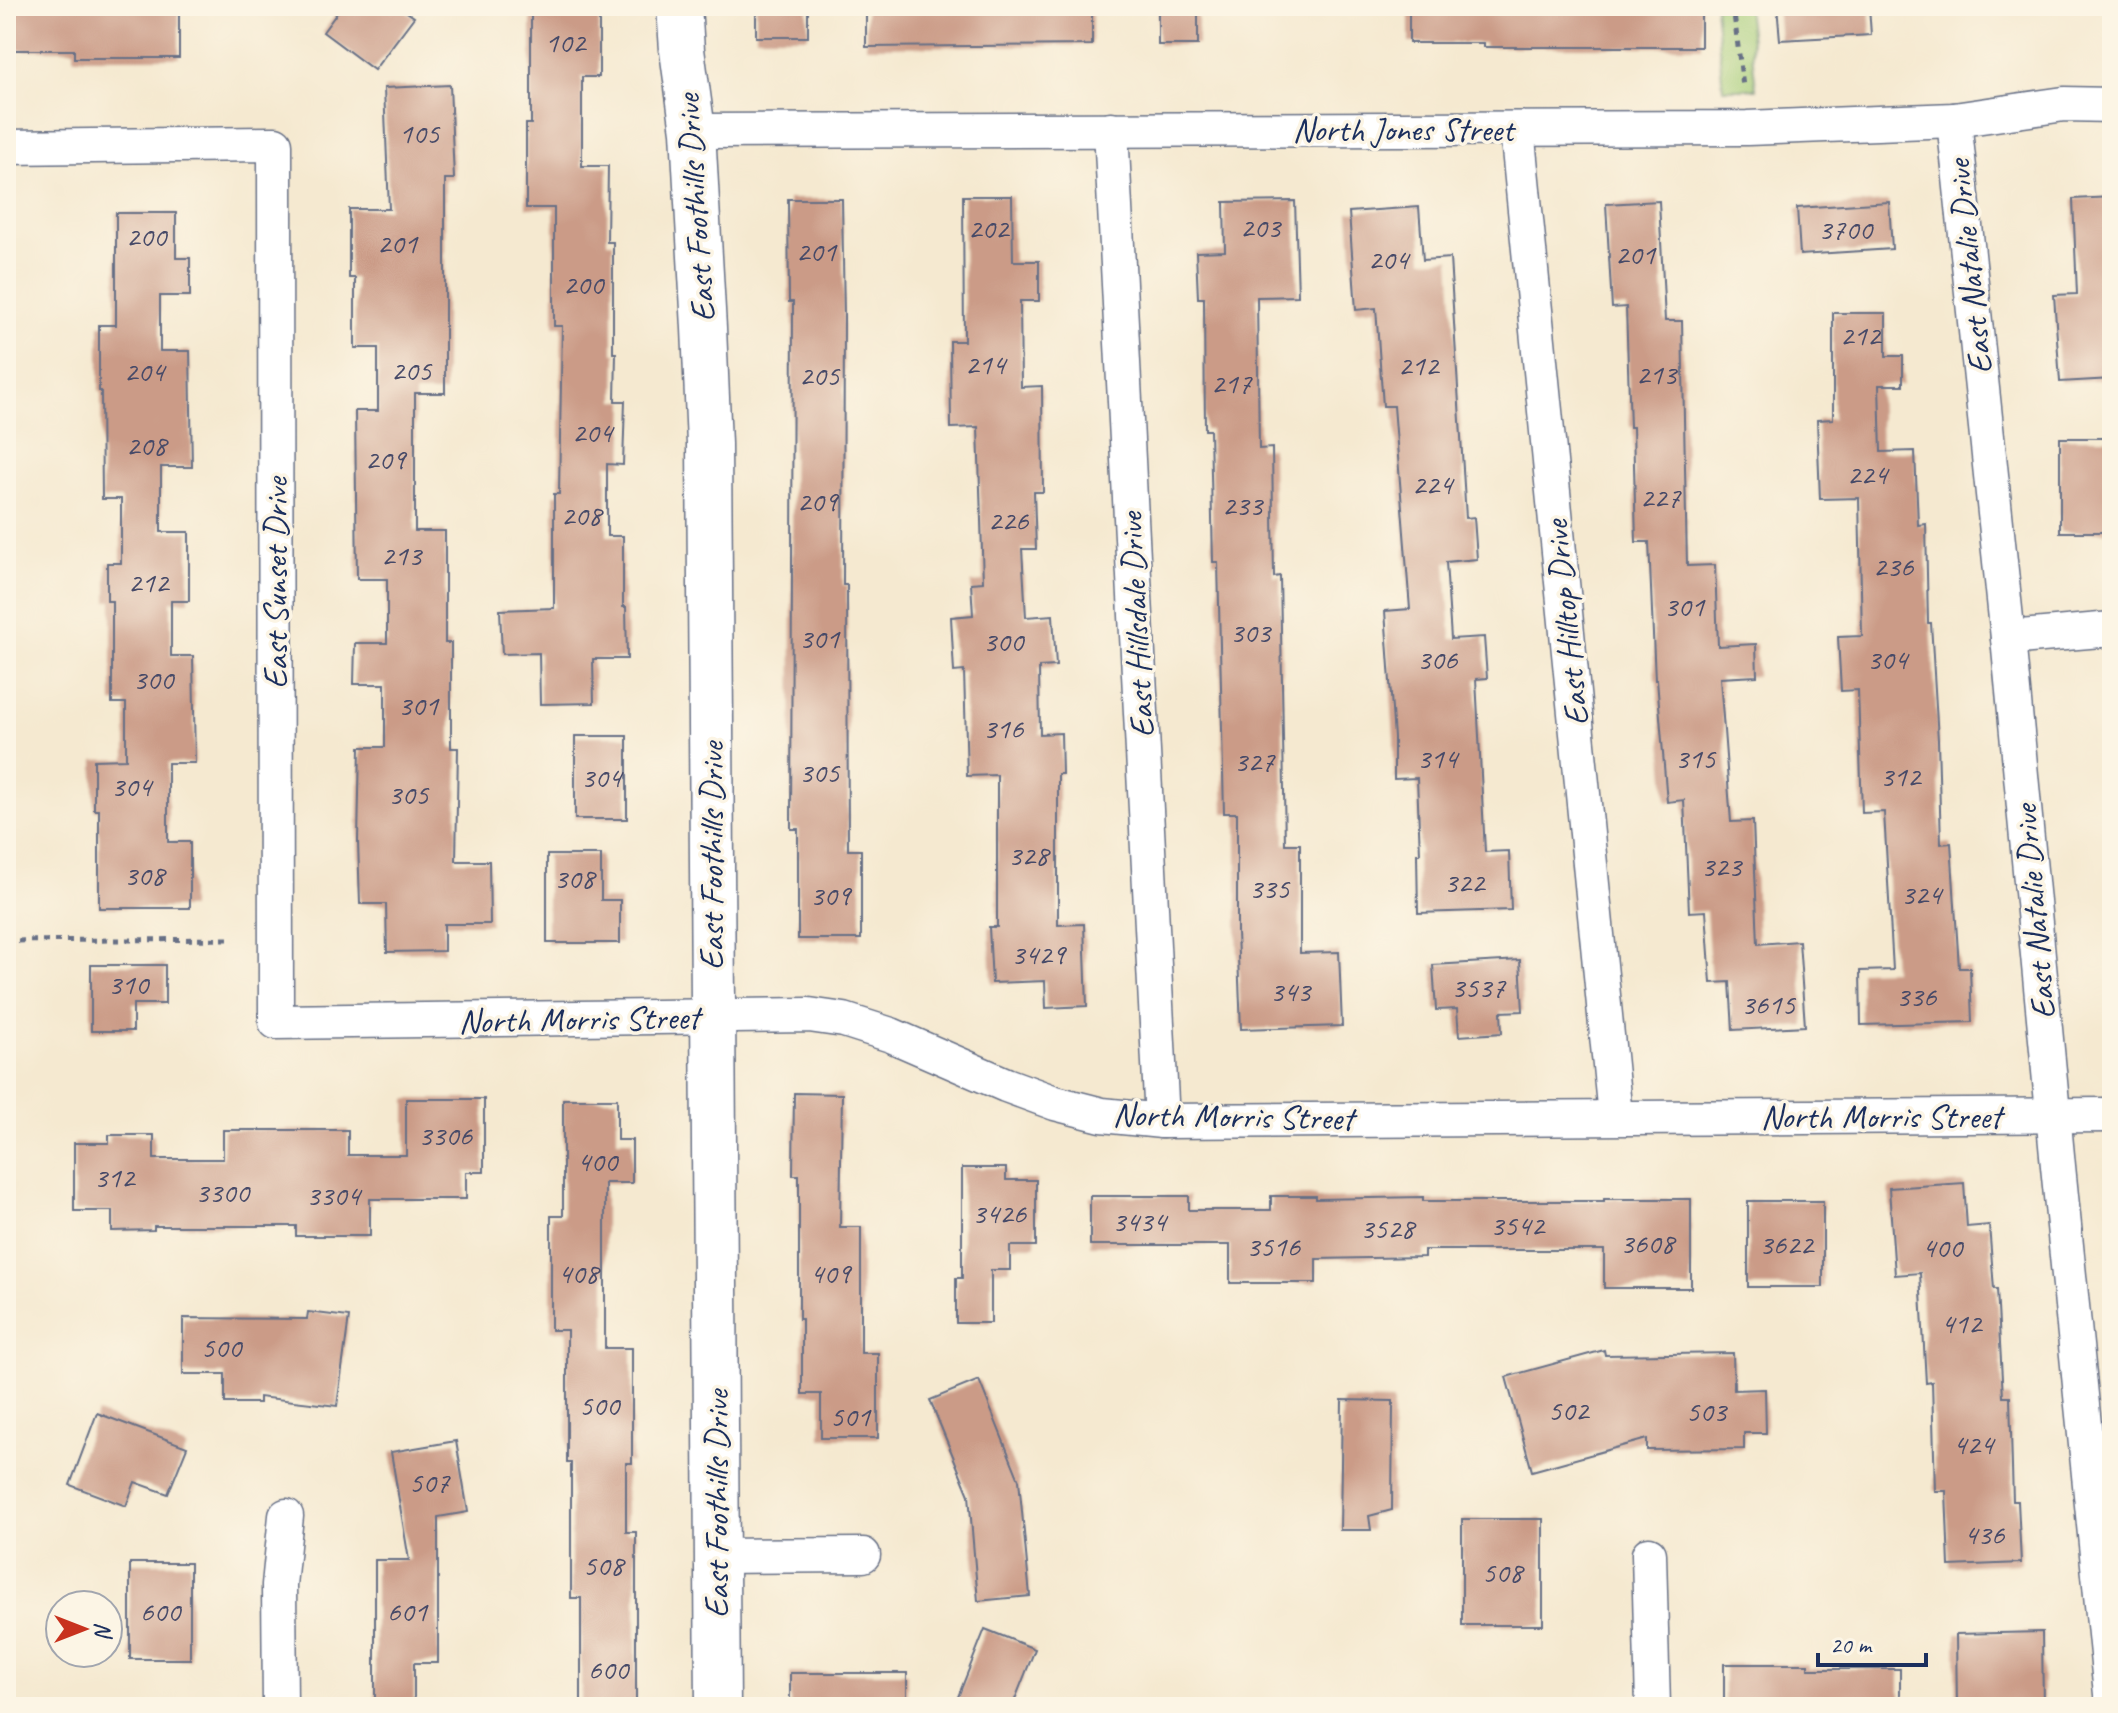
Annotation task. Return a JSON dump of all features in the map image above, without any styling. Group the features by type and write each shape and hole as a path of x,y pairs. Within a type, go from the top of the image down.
{"street":[{"name":"East Foothills Drive","path":"679,6 693,131 709,444 718,1707"},
{"name":"North Jones Street","path":"693,131 1747,128 1954,120 2064,104 2112,105"},
{"name":"East Natalie Drive","path":"1954,120 2112,1704"},
{"name":"East Hillsdale Drive","path":"1111,129 1162,1121"},
{"name":"East Hilltop Drive","path":"1517,129 1615,1116"},
{"name":"East Sunset Drive","path":"6,147 275,144 276,1022"},
{"path":"2008,638 2112,629"},
{"name":"North Morris Street","path":"276,1022 809,1015 844,1020 891,1035 1055,1103 1102,1115 1162,1121 2112,1115"},
{"path":"280,1707 279,1585 286,1516"},
{"path":"1649,1554 1653,1707"},
{"path":"716,1556 863,1555"}],"path":[{"path":"1733,6 1743,87"},
{"path":"6,941 234,939"}],"green space":[{"path":"1715,6 1747,6 1756,89 1723,89"}],"building":[{"path":"6,6 179,6 179,58 74,58 74,50 6,50"},
{"path":"342,6 398,6 414,17 374,70 323,32"},
{"path":"531,6 599,6 599,77 582,77 582,166 608,166 607,242 613,242 615,401 625,401 623,465 607,464 607,536 623,536 627,659 593,659 594,703 540,704 539,653 502,654 500,610 554,608 554,494 559,494 562,326 554,326 554,208 526,208 526,124 531,124"},
{"path":"756,6 808,6 808,37 756,37"},
{"path":"866,6 1092,6 1092,45 866,47"},
{"path":"1158,6 1198,6 1198,45 1158,45"},
{"path":"1409,6 1701,6 1701,47 1484,47 1484,43 1409,43"},
{"path":"1777,6 1869,6 1871,35 1780,40"},
{"path":"450,85 454,179 445,179 445,393 415,393 415,531 445,531 445,643 451,643 451,748 458,748 456,861 489,861 490,924 444,924 444,951 387,952 386,904 360,904 360,747 385,747 385,684 354,684 355,643 387,643 387,579 357,579 355,411 378,411 378,348 355,348 355,278 349,278 349,209 389,209 384,88"},
{"path":"963,196 1012,196 1013,261 1039,261 1039,301 1020,301 1021,387 1042,386 1043,492 1034,492 1036,549 1022,549 1026,617 1053,615 1056,666 1039,667 1040,734 1061,733 1058,925 1084,924 1087,1006 1046,1008 1045,981 992,983 989,927 997,927 997,775 967,776 964,671 954,672 951,617 973,615 971,583 983,582 978,427 951,428 950,341 964,341"},
{"path":"2112,197 2112,379 2060,382 2054,295 2077,294 2073,199"},
{"path":"788,199 842,199 843,585 847,585 848,850 861,850 861,939 798,939 798,829 791,829 793,302 789,302"},
{"path":"1295,201 1298,296 1257,297 1259,449 1272,448 1274,577 1280,576 1285,844 1300,844 1300,953 1339,952 1342,1026 1241,1029 1237,813 1224,813 1218,562 1213,562 1210,430 1205,430 1204,298 1198,298 1196,252 1225,251 1224,202"},
{"path":"1659,201 1665,321 1682,321 1687,566 1715,565 1718,646 1756,644 1757,676 1720,678 1731,822 1753,821 1758,944 1799,941 1805,1026 1733,1030 1730,982 1711,983 1706,911 1689,912 1684,800 1667,802 1655,680 1649,542 1636,542 1626,307 1612,308 1606,204"},
{"path":"1889,202 1892,249 1800,255 1797,208"},
{"path":"1419,207 1423,260 1450,258 1466,518 1474,517 1477,559 1446,562 1451,639 1484,637 1487,678 1476,679 1485,852 1509,851 1511,910 1418,913 1417,854 1420,854 1417,778 1394,779 1385,611 1410,609 1394,406 1383,406 1376,308 1356,310 1349,212"},
{"path":"116,213 176,213 176,258 190,258 190,296 160,296 160,351 190,351 192,467 161,467 161,532 189,532 189,601 171,601 171,656 193,656 195,763 168,763 168,842 190,842 190,908 99,908 99,810 94,810 94,760 126,759 126,703 112,703 112,601 107,601 107,563 121,563 121,499 102,499 99,391 99,325 116,325"},
{"path":"1833,313 1886,313 1886,356 1903,356 1903,385 1879,385 1881,452 1915,451 1918,525 1926,524 1928,623 1931,623 1938,740 1941,844 1951,843 1959,968 1970,968 1972,1022 1861,1025 1860,971 1893,970 1884,812 1862,813 1858,690 1841,691 1838,637 1862,636 1859,498 1820,499 1817,420 1833,419"},
{"path":"2060,438 2112,438 2112,532 2060,532"},
{"path":"575,736 627,736 627,819 575,819"},
{"path":"547,855 601,855 601,900 620,900 620,943 547,943"},
{"path":"1520,960 1523,1011 1501,1012 1502,1033 1459,1036 1457,1009 1436,1010 1433,965"},
{"path":"91,965 165,965 165,1004 133,1004 133,1031 91,1031"},
{"path":"794,1093 842,1094 840,1227 861,1227 861,1353 878,1353 878,1438 821,1438 821,1394 802,1394 799,1175 793,1175"},
{"path":"406,1099 484,1099 484,1172 466,1172 466,1199 370,1199 370,1236 296,1236 296,1226 154,1226 154,1230 112,1231 112,1211 74,1211 74,1143 109,1143 109,1135 154,1135 154,1159 223,1159 223,1130 348,1130 348,1155 406,1155"},
{"path":"563,1099 617,1099 617,1140 632,1140 632,1183 605,1183 605,1348 632,1348 632,1463 626,1463 626,1532 636,1532 636,1707 581,1707 581,1598 571,1598 567,1330 551,1330 551,1216 563,1216"},
{"path":"962,1168 1006,1168 1006,1180 1036,1180 1036,1246 1010,1246 1010,1270 991,1270 991,1323 956,1323 956,1278 962,1278"},
{"path":"1964,1183 1967,1227 1989,1225 1994,1289 1997,1289 2003,1397 2010,1397 2013,1501 2018,1501 2021,1563 1949,1566 1946,1491 1935,1491 1932,1382 1926,1383 1920,1273 1895,1275 1889,1188"},
{"path":"1090,1196 1189,1196 1189,1210 1271,1210 1271,1196 1316,1196 1316,1199 1423,1197 1423,1201 1691,1199 1691,1288 1604,1288 1604,1250 1424,1250 1424,1257 1316,1259 1316,1283 1230,1283 1230,1245 1090,1245"},
{"path":"1748,1201 1823,1201 1823,1287 1748,1287"},
{"path":"308,1312 349,1317 337,1406 259,1397 259,1403 225,1403 225,1374 183,1374 183,1318 307,1319"},
{"path":"1604,1350 1605,1355 1733,1353 1734,1390 1765,1389 1766,1433 1744,1433 1744,1449 1647,1450 1647,1439 1532,1471 1506,1377"},
{"path":"979,1380 1019,1480 1030,1596 978,1601 969,1495 930,1400"},
{"path":"1342,1400 1393,1401 1392,1510 1369,1516 1371,1530 1340,1530"},
{"path":"97,1413 187,1447 168,1494 135,1482 126,1506 70,1485"},
{"path":"456,1441 468,1512 438,1517 438,1663 414,1663 414,1707 375,1707 375,1560 409,1560 391,1452"},
{"path":"1462,1519 1543,1519 1543,1625 1462,1625"},
{"path":"130,1563 190,1563 190,1659 130,1659"},
{"path":"985,1629 1035,1649 1012,1707 954,1707"},
{"path":"2042,1632 2043,1707 1957,1707 1956,1634"},
{"path":"1724,1664 1808,1664 1808,1669 1900,1669 1900,1707 1724,1707"},
{"path":"790,1673 907,1673 907,1707 790,1707"}]}
